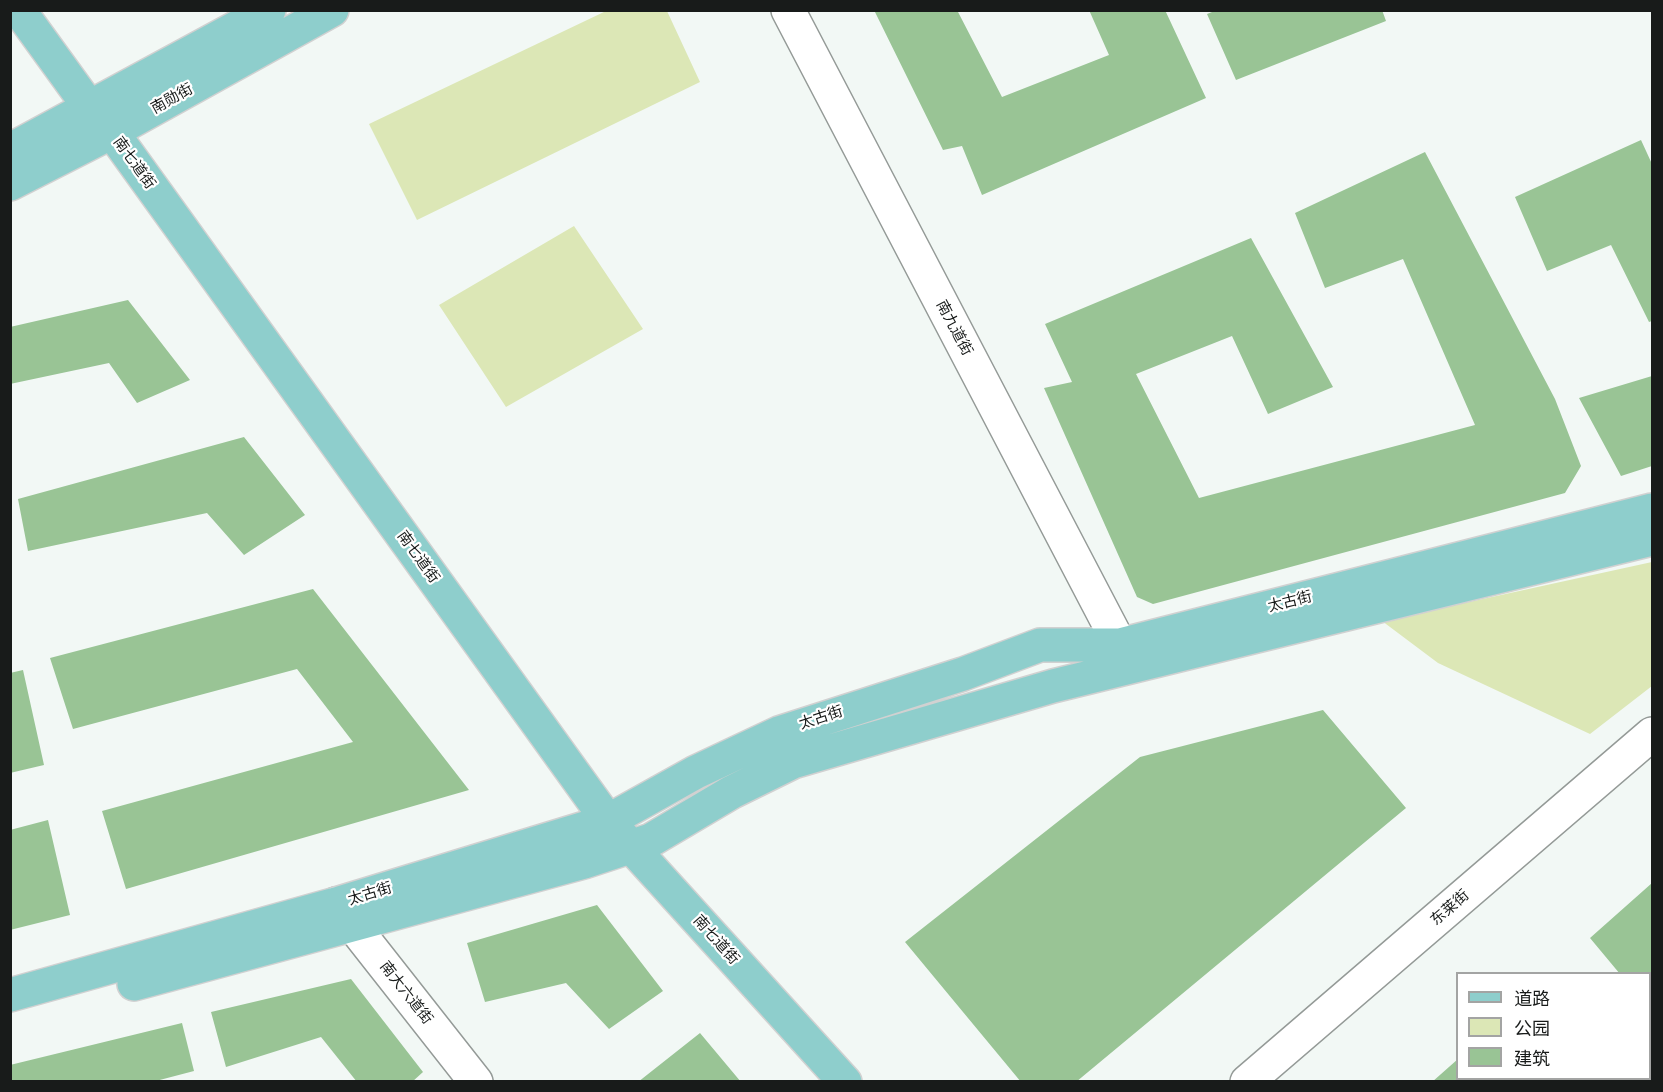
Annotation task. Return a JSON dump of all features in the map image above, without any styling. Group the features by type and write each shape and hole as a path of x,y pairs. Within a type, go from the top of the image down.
{"main road":[{"name":"南七道街","path":"19,10 608,821 845,1082"},
{"name":"南勋街","path":"10,184 101,120 269,10"},
{"name":"南勋街","path":"10,150 101,120 332,10"},
{"name":"太古街","path":"10,1018 344,915 608,821 696,772 779,733 963,674 1040,645 1120,645 1653,510"},
{"name":"太古街","path":"10,995 344,915 584,862 651,840 732,792 793,762 1053,686 1653,538"}],"street":[{"name":"南九道街","path":"788,10 1120,645"},
{"name":"东莱街","path":"1247,1082 1653,734"},
{"name":"南大六道街","path":"344,915 476,1082"}],"green space":[{"path":"606,11 667,11 700,82 417,220 369,124"},
{"path":"574,226 643,329 506,407 439,305"},
{"path":"1652,562 1652,686 1590,734 1438,663 1382,621"}],"building":[{"path":"874,10 957,10 1002,97 1109,55 1089,10 1165,10 1206,98 982,195 962,146 943,150"},
{"path":"1217,10 1382,10 1386,21 1236,80 1207,14"},
{"path":"1641,140 1652,164 1652,321 1649,322 1611,245 1547,271 1515,197"},
{"path":"1425,152 1555,399 1581,466 1565,493 1153,604 1137,597 1044,388 1072,382 1045,324 1251,238 1333,387 1268,414 1232,336 1136,374 1199,498 1475,425 1403,259 1325,288 1295,213"},
{"path":"128,300 190,380 137,403 109,363 10,384 10,327"},
{"path":"1652,376 1652,466 1621,476 1579,398"},
{"path":"244,437 305,515 244,555 207,513 28,551 18,499"},
{"path":"313,589 469,790 126,889 102,811 353,742 297,669 73,729 50,658"},
{"path":"23,670 44,765 10,773 10,673"},
{"path":"1323,710 1406,808 1076,1082 1021,1082 905,942 1140,757"},
{"path":"48,820 70,915 10,930 10,830"},
{"path":"1652,883 1652,1013 1651,972 1618,972 1590,938"},
{"path":"597,905 663,991 609,1029 566,983 485,1002 467,943"},
{"path":"351,979 423,1072 412,1082 357,1082 321,1037 226,1067 211,1012"},
{"path":"182,1023 194,1071 152,1082 10,1082 10,1065"},
{"path":"700,1033 741,1082 638,1082"},
{"path":"1456,1061 1456,1080 1520,1080 1518,1082 1432,1082"}]}
